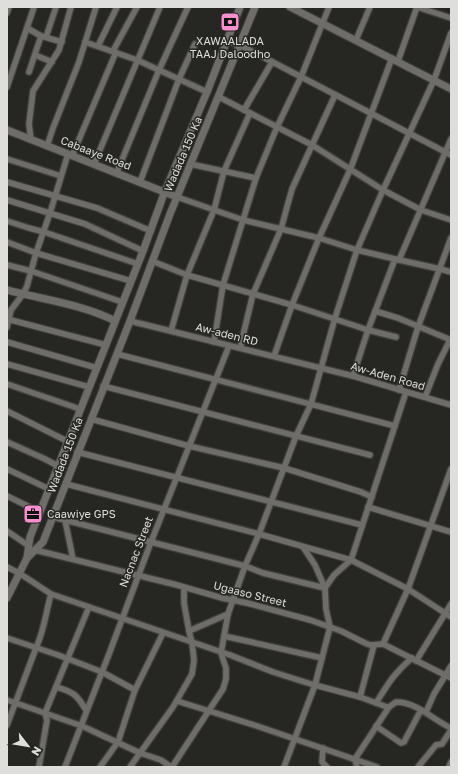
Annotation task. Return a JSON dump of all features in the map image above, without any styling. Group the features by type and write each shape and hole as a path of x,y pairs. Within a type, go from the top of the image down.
{"street":[{"path":"7,13 9,7"},
{"path":"7,87 34,7"},
{"path":"29,72 56,7"},
{"path":"31,140 29,124 34,92 59,50 71,7"},
{"path":"47,146 77,69 96,7"},
{"path":"98,46 117,7"},
{"path":"7,327 11,310 23,294 50,214 60,176 115,52 137,7"},
{"path":"94,164 160,7"},
{"path":"117,172 158,70 188,7"},
{"name":"Wadada 150 Ka","path":"32,548 30,537 48,489 151,231 165,192 207,92 240,7"},
{"name":"Wadada 150 Ka","path":"7,598 26,558 32,548 42,542 53,517 190,164 255,7"},
{"path":"214,342 223,285 256,178 277,127 301,77 329,7"},
{"path":"356,40 370,7"},
{"path":"274,356 292,305 319,238 350,170 417,7 451,18"},
{"path":"293,8 451,89"},
{"path":"27,28 43,37 62,42"},
{"path":"7,700 82,726 140,753 161,760 171,767 223,689 226,679 226,668 221,653 228,614 245,566 259,534 296,436 311,404 320,368 357,250 434,80 451,33"},
{"path":"227,41 272,62 451,155"},
{"path":"85,42 137,60 207,92"},
{"path":"140,182 179,79 195,44"},
{"path":"35,55 52,62"},
{"path":"244,110 272,62"},
{"path":"240,348 253,294 281,229 292,189 335,95"},
{"path":"219,97 312,145 383,190 421,210 451,220"},
{"path":"171,331 187,275 214,210 224,170 250,113"},
{"name":"Cabaaye Road","path":"7,130 117,172 177,197"},
{"path":"353,376 375,311 451,140"},
{"path":"7,159 60,176"},
{"path":"190,164 256,178"},
{"path":"7,182 97,208 151,231"},
{"path":"177,197 244,220 319,238 357,250 451,272"},
{"path":"7,200 86,224 143,251"},
{"path":"7,221 138,264"},
{"path":"399,390 418,327 451,238"},
{"path":"7,242 36,253 131,281"},
{"path":"152,261 187,275 335,318 368,330 396,337"},
{"path":"7,265 31,271 122,302"},
{"path":"7,290 81,308 107,317 115,322"},
{"path":"375,311 398,318 451,340 438,364 425,397"},
{"path":"8,319 106,345"},
{"name":"Aw-aden RD","path":"130,321 320,368"},
{"path":"7,342 97,368"},
{"name":"Nacnac Street","path":"65,767 82,726 86,710 102,672 176,477 230,346"},
{"path":"117,354 395,426"},
{"path":"7,364 89,386"},
{"name":"Aw-Aden Road","path":"320,368 353,376 451,405"},
{"path":"7,384 80,409"},
{"path":"103,386 202,413 370,455"},
{"path":"325,588 334,575 351,560 406,392"},
{"path":"7,411 67,442"},
{"path":"91,419 189,446 284,468 361,492 372,497"},
{"path":"7,442 58,466"},
{"path":"77,452 362,525"},
{"path":"7,469 48,489"},
{"path":"448,676 383,644 408,589 450,472"},
{"path":"66,484 259,534 351,560 408,589 451,616"},
{"path":"7,496 40,512"},
{"path":"368,507 451,532"},
{"path":"53,517 325,588"},
{"path":"65,520 73,559"},
{"path":"7,531 32,548"},
{"path":"284,767 315,685 330,627 326,609 325,588 315,565 303,546"},
{"name":"Ugaaso Street","path":"32,548 304,618 353,636 365,644 383,644"},
{"path":"7,567 51,594 315,685 360,697 376,704 389,707"},
{"path":"130,767 177,701 192,674 194,660 184,603 184,588"},
{"path":"7,725 41,637 45,613 51,594"},
{"path":"376,704 393,676 400,668 414,660 451,604"},
{"path":"39,767 47,720 45,713 90,607"},
{"path":"189,631 228,614"},
{"path":"100,767 118,742 135,690 163,633"},
{"path":"224,636 322,658"},
{"path":"7,638 102,672 135,690"},
{"path":"360,697 374,645"},
{"path":"376,726 401,744 404,742 448,676 451,666"},
{"path":"56,687 67,690 77,696 86,710"},
{"path":"177,701 377,767"},
{"path":"357,767 355,759 376,726 389,707 396,702 401,702 424,711 451,729 442,744 436,745 418,767"},
{"path":"322,748 322,762 327,767"},
{"path":"449,767 451,762"}],"place":[{"name":"XAWAALADA TAAJ Daloodho","path":"230,22"},
{"name":"Caawiye GPS","path":"33,514"}]}
